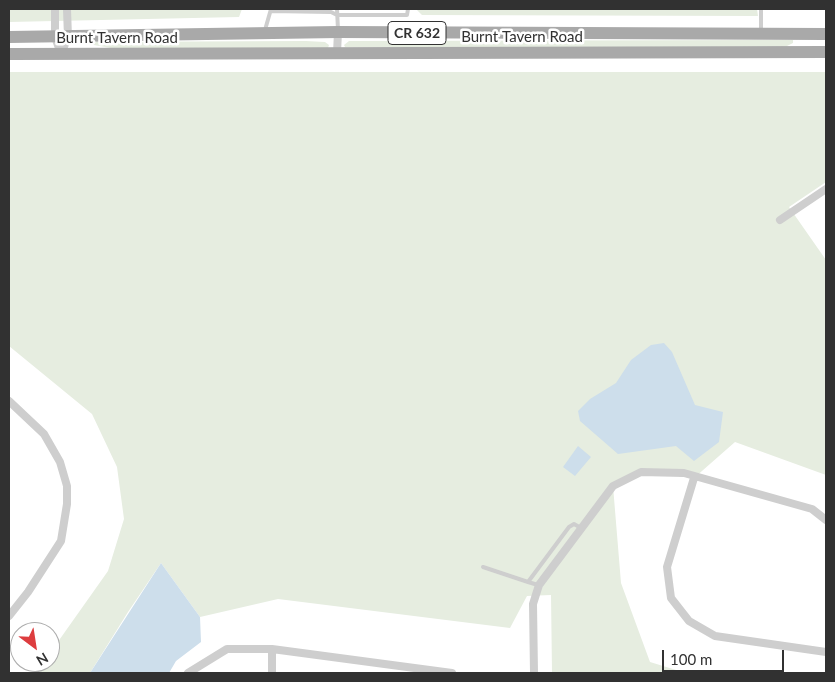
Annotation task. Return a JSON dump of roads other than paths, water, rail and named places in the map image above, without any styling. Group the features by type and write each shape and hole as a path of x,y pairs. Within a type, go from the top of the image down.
{"main road":[{"name":"Burnt Tavern Road","path":"9,37 338,32 826,34"},
{"name":"Burnt Tavern Road","path":"9,54 826,52"}],"street":[{"path":"55,9 61,37 61,54"},
{"path":"61,54 61,37 67,9"},
{"path":"337,54 338,32"},
{"path":"780,220 826,189"},
{"path":"9,401 44,434 60,462 67,486 67,504 61,541 28,592 9,616"},
{"path":"534,673 533,604 539,586 613,486 641,472 684,473 694,478 812,509 826,520"},
{"path":"694,478 667,567 672,598 688,621 716,636 826,652"},
{"path":"188,673 227,649 272,650 452,673"},
{"path":"272,650 272,673"}],"lane":[{"path":"337,9 338,32"},
{"path":"264,34 271,10 331,12 337,15 407,15 408,9"},
{"path":"761,9 761,34"},
{"path":"528,582 569,527 574,524 582,528"},
{"path":"483,567 539,586"}],"water":[{"path":"664,343 672,352 695,405 723,412 719,442 694,461 676,446 618,454 580,421 578,411 590,399 616,383 631,360 651,345"},
{"path":"578,446 591,457 575,476 563,467"},
{"path":"161,563 200,617 201,642 176,661 169,673 90,673"}]}
